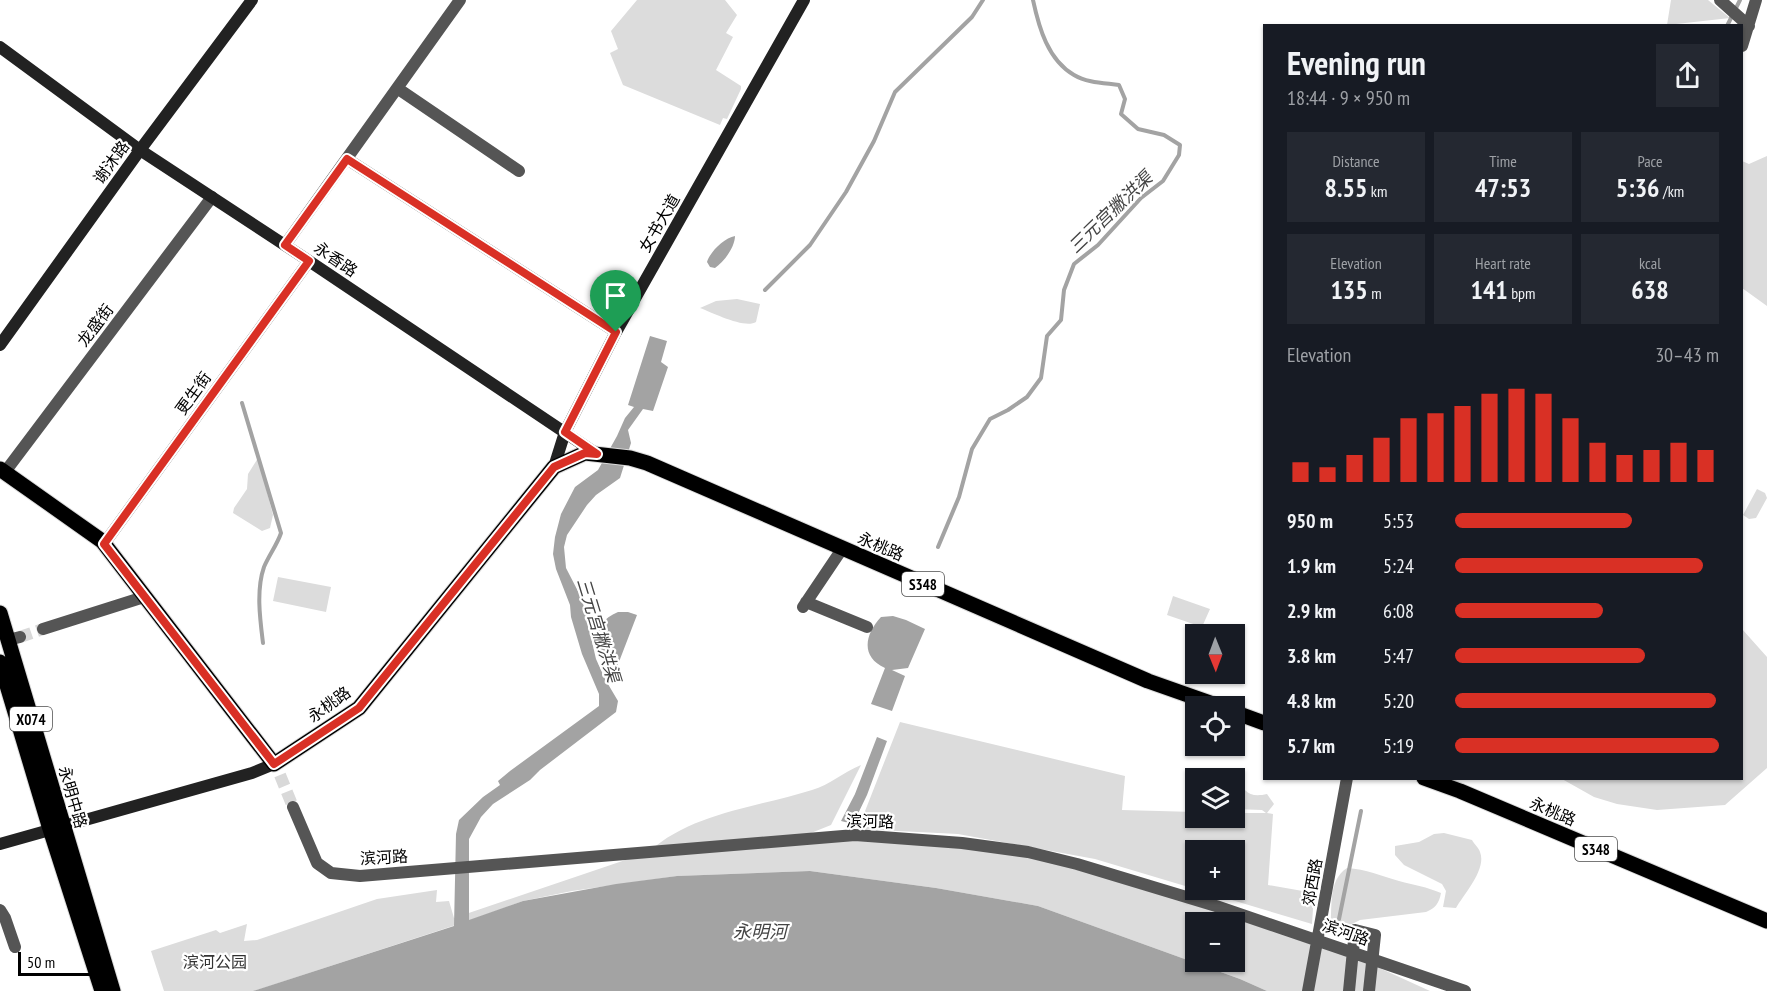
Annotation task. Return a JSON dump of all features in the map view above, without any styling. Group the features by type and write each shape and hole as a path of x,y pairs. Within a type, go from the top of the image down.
{"main road":[{"name":"谢沐路","path":"0,345 140,150 252,0"},
{"name":"女书大道","path":"554,467 565,432 616,332 804,0"},
{"name":"永香路","path":"0,47 140,150 597,454"},
{"name":"永桃路","path":"0,844 252,772 277,770 359,708 554,467 585,453 630,458 647,463 1148,681 1191,696"},
{"path":"4,475 104,544 277,770"},
{"name":"永明中路","path":"0,613 14,639 56,827 102,991"},
{"name":"永明中路","path":"0,662 113,991"},
{"path":"1245,716 1263,723"},
{"name":"永桃路","path":"1430,780 1767,921"}],"street":[{"path":"285,245 460,0"},
{"path":"1720,0 1749,26"},
{"path":"1743,43 1756,0"},
{"path":"397,88 519,171"},
{"path":"347,159 616,332"},
{"name":"龙盛街","path":"4,475 212,197"},
{"name":"更生街","path":"104,544 309,261"},
{"path":"842,549 805,604 867,627"},
{"path":"43,629 144,597"},
{"name":"郊西路","path":"1308,991 1347,780"},
{"name":"滨河路","path":"293,807 317,862 331,873 360,876 855,835 962,843 1028,852 1077,864 1216,906 1465,991"},
{"path":"0,910 15,947"},
{"path":"1349,991 1355,930 1375,934 1369,991"}],"green space":[{"path":"637,0 725,0 737,15 726,33 733,37 716,70 741,86 741,89 727,119 723,118 720,125 623,85 610,53 618,49 611,31"},
{"path":"1671,0 1708,0 1730,18 1676,24 1667,24"},
{"path":"1767,156 1767,306 1743,289 1743,161 1749,164"},
{"path":"737,299 760,304 756,322 751,324 737,322 700,308 716,301"},
{"path":"258,458 273,515 270,528 262,531 233,513 247,489 248,474"},
{"path":"1757,489 1765,493 1767,498 1756,518 1749,519 1743,515"},
{"path":"278,577 331,587 326,612 273,601"},
{"path":"1173,596 1210,609 1203,624 1193,624 1167,615"},
{"path":"1743,630 1767,657 1767,768 1725,805 1657,810 1617,804 1594,797 1564,780 1743,780"},
{"path":"900,722 1125,776 1122,810 1185,812 1185,828 1245,828 1245,813 1266,813 1262,810 1245,809 1245,790 1256,795 1267,794 1274,804 1267,813 1273,814 1268,885 1314,893 1312,924 1232,900 1245,900 1245,840 1185,840 1185,886 1095,859 958,834 858,829"},
{"name":"滨河公园","path":"861,765 831,825 796,839 855,835 1028,853 1225,912 1185,912 1185,959 1038,906 936,888 810,871 677,876 572,891 523,901 254,991 164,991 151,951 216,930 220,933 247,924 244,941 257,940 377,899 437,890 436,902 449,901 454,918 649,852 685,828 705,820 819,788"},
{"path":"1444,833 1472,840 1479,850 1481,859 1478,873 1456,908 1443,907 1446,891 1442,884 1404,865 1395,855 1395,846 1419,842 1434,834"},
{"path":"1347,868 1367,871 1431,889 1441,893 1440,897 1436,905 1426,912 1360,920 1330,930 1332,896 1336,880"},
{"name":"滨河公园","path":"1245,918 1318,940 1430,991 1267,991 1221,972 1245,972"}],"water":[{"path":"735,236 733,245 725,258 715,268 710,267 707,262 714,250 722,242"},
{"name":"永明河","path":"650,336 667,341 661,362 668,367 653,411 643,409 628,430 631,443 620,478 596,495 587,505 567,535 564,547 566,568 582,599 596,659 618,701 616,712 530,780 493,804 481,817 469,839 469,920 523,901 616,884 677,876 810,871 936,888 1038,906 1185,959 1185,972 1221,972 1267,991 253,991 454,926 456,834 459,820 483,797 500,785 498,781 510,771 599,706 599,694 582,654 571,617 570,605 556,569 553,554 561,514 575,487 598,470 625,418 634,407 628,405"},
{"path":"618,612 637,615 617,667 601,654 596,639 602,624 608,617"},
{"path":"893,616 925,629 908,668 892,670 905,676 892,711 871,704 885,668 872,658 868,645 871,631 881,617"},
{"path":"877,737 887,741 867,795 853,824 841,821 855,794"}],"waterway":[{"name":"三元宫撇洪渠","path":"765,290 810,245 846,192 874,141 895,92 972,17 983,0"},
{"name":"三元宫撇洪渠","path":"938,547 959,497 972,449 990,419 1027,397 1041,378 1047,336 1061,320 1064,290 1074,264 1098,245 1141,198 1163,181 1179,155 1180,145 1164,135 1138,129 1121,114 1125,99 1119,85 1079,78 1057,61 1042,32 1033,0"},
{"path":"1728,24 1740,0"},
{"path":"242,403 281,533 264,567 260,585 259,605 263,643"},
{"path":"1339,919 1361,811"}],"tunnel":[{"path":"20,637 43,629"},
{"path":"280,775 293,807"}],"route":[{"path":"347,159 616,332 565,432 597,454 585,453 554,467 359,708 274,764 104,544 309,261 285,245 347,159"}]}
